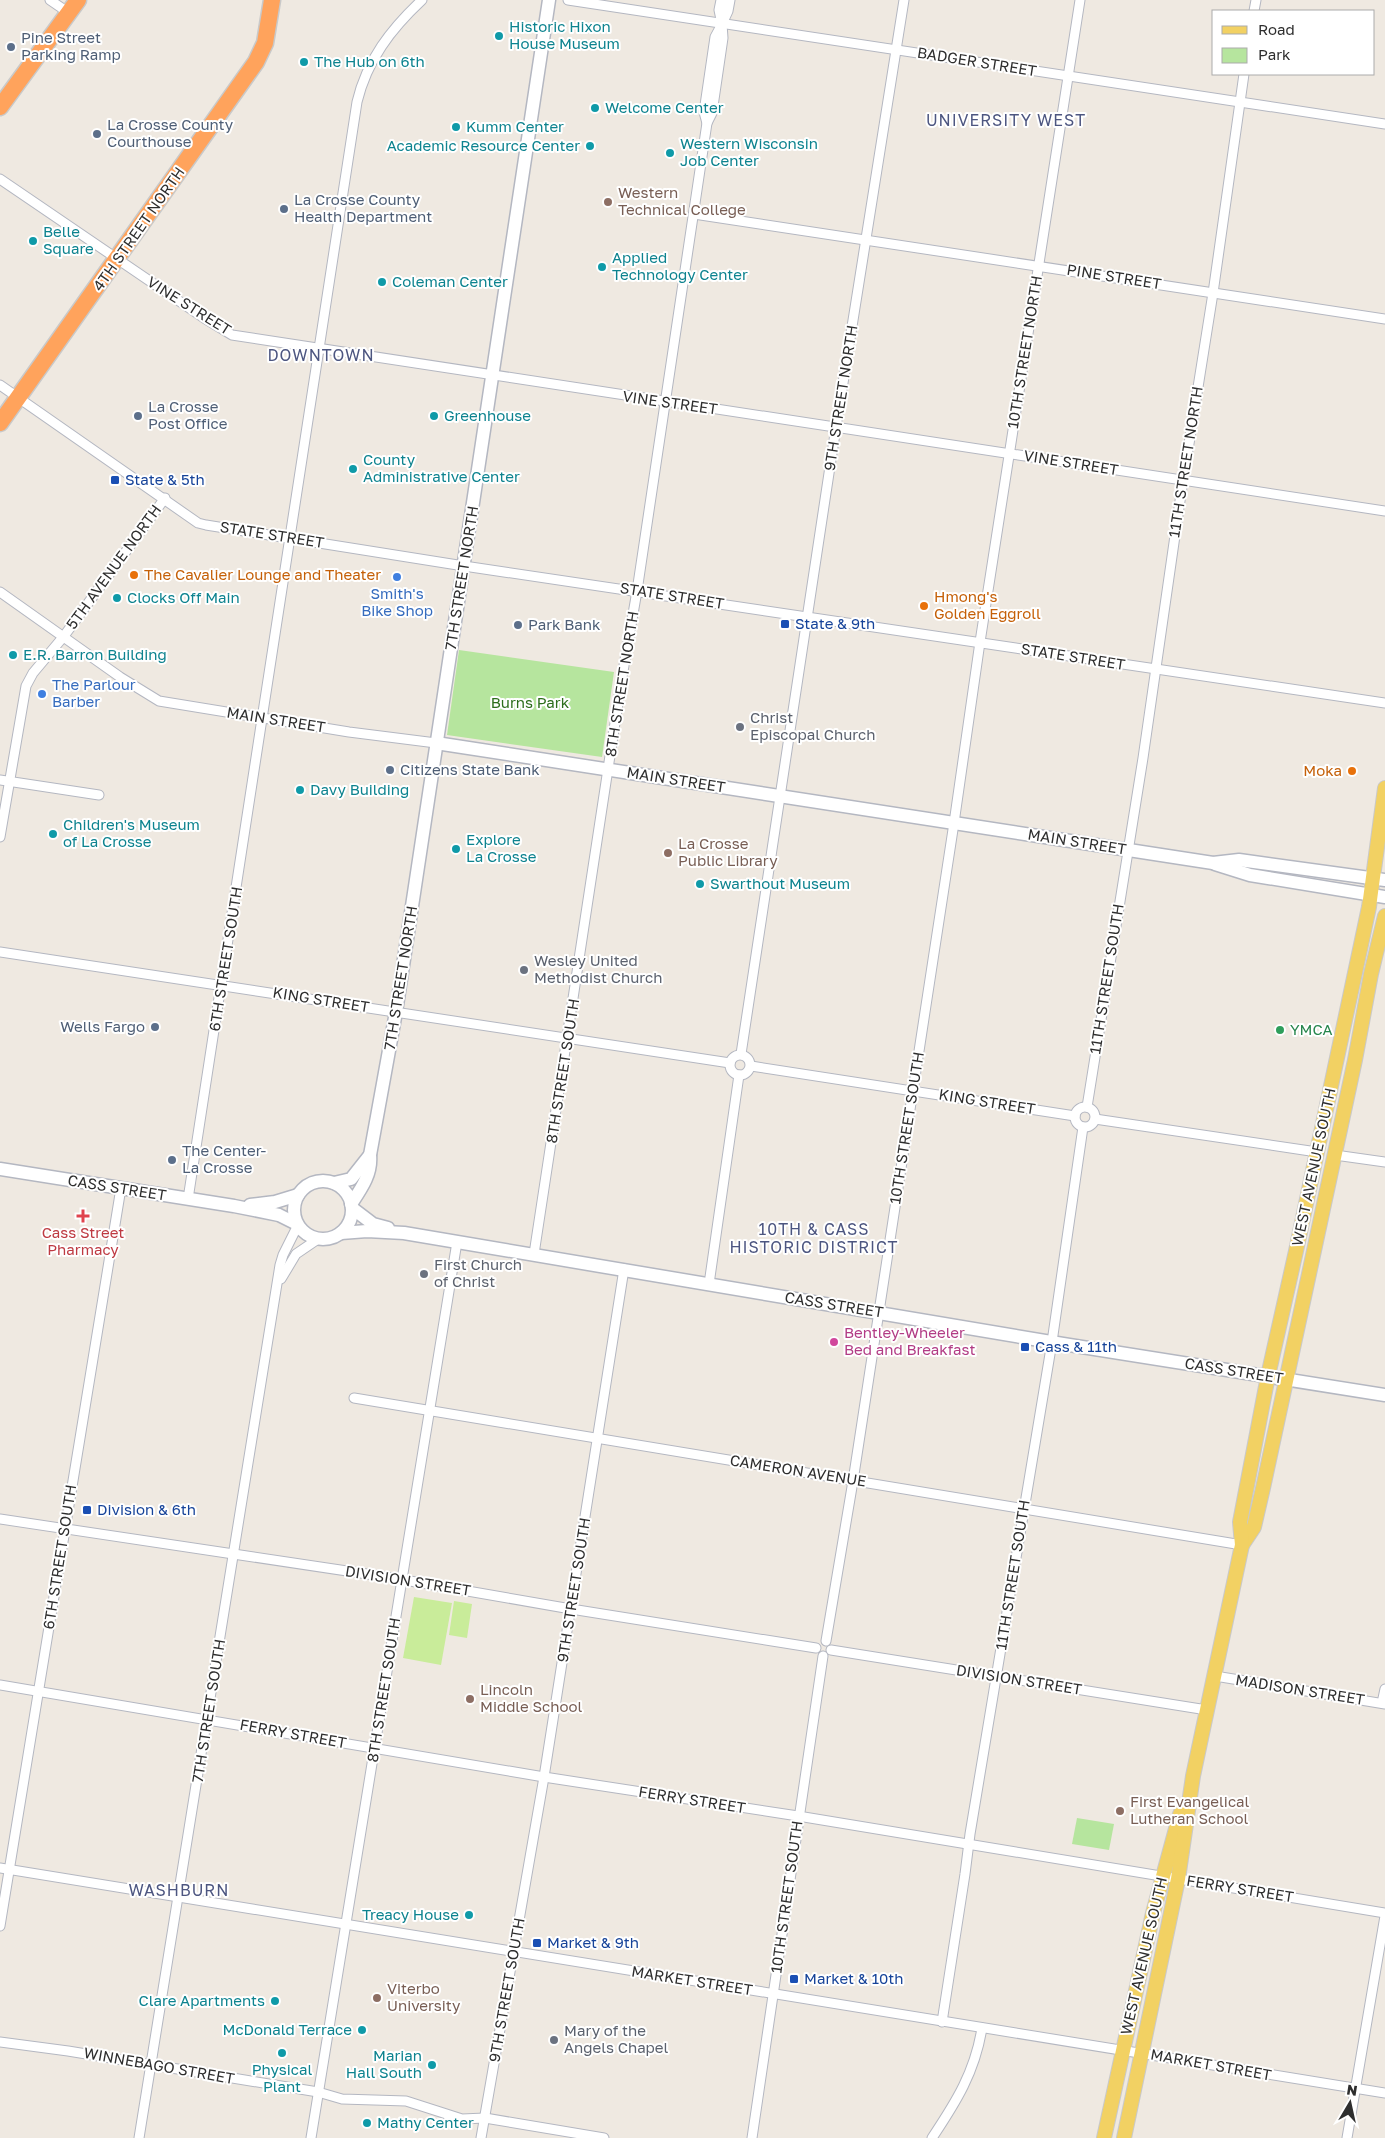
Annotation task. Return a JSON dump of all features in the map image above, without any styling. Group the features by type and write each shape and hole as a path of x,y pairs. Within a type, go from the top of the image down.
{"highway":[{"name":"4TH STREET NORTH","path":"0,424 256,62 265,43 272,0"},
{"path":"0,108 74,6"}],"main road":[{"name":"WEST AVENUE SOUTH","path":"1124,2138 1178,1879 1193,1776 1242,1545 1240,1522 1268,1376 1371,895 1379,879 1385,788"},
{"name":"WEST AVENUE SOUTH","path":"1242,1545 1254,1527 1359,1043 1371,974 1385,916"},
{"name":"WEST AVENUE SOUTH","path":"1104,2138 1162,1876 1193,1776"}],"street":[{"path":"50,0 74,6"},
{"name":"6TH STREET SOUTH","path":"188,1199 360,91 368,69 381,46 399,23 422,0"},
{"name":"7TH STREET NORTH","path":"352,1206 371,1166 370,1155 396,1012 494,376 549,0"},
{"name":"BADGER STREET","path":"568,0 1385,124"},
{"name":"8TH STREET NORTH","path":"721,0 719,10 722,24"},
{"name":"8TH STREET NORTH","path":"609,770 694,214 707,123 704,112 715,37 728,11 730,0"},
{"name":"9TH STREET NORTH","path":"781,797 836,428 904,0"},
{"name":"10TH STREET NORTH","path":"954,823 980,642 1080,0"},
{"name":"11TH STREET NORTH","path":"1128,850 1213,293 1244,75"},
{"name":"VINE STREET","path":"0,179 223,331 244,337 1385,511"},
{"name":"PINE STREET","path":"694,214 1385,319"},
{"name":"STATE STREET","path":"0,385 165,498 198,523 464,566 1385,703"},
{"name":"5TH AVENUE NORTH","path":"0,837 5,781 26,686 33,673 64,636 165,498"},
{"name":"MAIN STREET","path":"0,592 120,677 159,701 1213,863 1239,860 1379,879"},
{"name":"8TH STREET SOUTH","path":"534,1254 609,770"},
{"path":"5,781 99,795"},
{"path":"741,1054 781,797"},
{"name":"10TH STREET SOUTH","path":"826,1641 853,1480 954,823"},
{"name":"11TH STREET SOUTH","path":"1087,1107 1128,850"},
{"path":"1213,863 1250,875 1385,897"},
{"name":"KING STREET","path":"0,952 730,1063"},
{"path":"741,1054 748,1057 751,1066 748,1072 739,1075 733,1072 730,1063 732,1058 741,1054"},
{"name":"KING STREET","path":"751,1066 1075,1116"},
{"path":"709,1284 739,1075"},
{"path":"1087,1107 1092,1110 1095,1119 1090,1126 1084,1127 1078,1124 1075,1116 1081,1108 1087,1107"},
{"path":"1095,1119 1317,1152"},
{"name":"11TH STREET SOUTH","path":"942,2022 970,1846 970,1834 1052,1342 1084,1127"},
{"name":"7TH STREET NORTH","path":"334,1183 351,1179 370,1155"},
{"path":"1335,1155 1385,1162"},
{"name":"CASS STREET","path":"0,1170 234,1206 279,1215 297,1224"},
{"path":"316,1182 334,1183 347,1193 352,1206 350,1222 341,1233 330,1238 318,1239 306,1234 297,1224 294,1210 298,1195 306,1187 316,1182"},
{"name":"6TH STREET SOUTH","path":"0,1926 5,1869 39,1692 121,1188"},
{"name":"CASS STREET","path":"234,1206 275,1202 298,1195"},
{"name":"CASS STREET","path":"352,1206 373,1224 402,1233 1052,1342 1385,1395"},
{"name":"7TH STREET SOUTH","path":"139,2138 282,1255 297,1224"},
{"name":"CASS STREET","path":"341,1233 366,1231 388,1234 402,1233"},
{"name":"7TH STREET SOUTH","path":"278,1284 296,1254 318,1239"},
{"name":"8TH STREET SOUTH","path":"311,2138 457,1242"},
{"name":"9TH STREET SOUTH","path":"481,2138 544,1777 624,1270"},
{"name":"CAMERON AVENUE","path":"354,1398 1242,1545"},
{"name":"DIVISION STREET","path":"0,1519 402,1580 816,1648"},
{"path":"826,1641 831,1645 831,1650 829,1654 823,1656 818,1653 816,1648 819,1642 826,1641"},
{"name":"DIVISION STREET","path":"831,1650 1207,1710"},
{"name":"10TH STREET SOUTH","path":"752,2138 823,1656"},
{"name":"MADISON STREET","path":"1215,1676 1384,1704"},
{"name":"FERRY STREET","path":"0,1685 208,1719 289,1735 798,1816 1385,1914"},
{"path":"1384,1704 1385,1689"},
{"name":"MARKET STREET","path":"5,1869 1385,2093"},
{"path":"1346,2138 1385,1914"},
{"path":"932,2138 958,2100 978,2051 982,2028"},
{"name":"WINNEBAGO STREET","path":"0,2042 318,2092 342,2099 406,2101 426,2106 451,2117 462,2119 485,2118 604,2138"}],"green space":[{"name":"Burns Park","path":"459,650 614,672 602,757 447,735"},
{"path":"414,1597 452,1603 441,1665 403,1658"},
{"path":"454,1601 472,1604 467,1638 449,1635"},
{"path":"1077,1818 1114,1824 1109,1850 1072,1844"}],"place":[{"name":"Historic Hixon House Museum","path":"499,36"},
{"name":"Pine Street Parking Ramp","path":"11,47"},
{"name":"The Hub on 6th","path":"304,62"},
{"name":"Welcome Center","path":"595,108"},
{"name":"Kumm Center","path":"456,127"},
{"name":"La Crosse County Courthouse","path":"97,134"},
{"name":"Academic Resource Center","path":"590,146"},
{"name":"Western Wisconsin Job Center","path":"670,153"},
{"name":"Western Technical College","path":"608,202"},
{"name":"La Crosse County Health Department","path":"284,209"},
{"name":"Belle Square","path":"33,241"},
{"name":"Applied Technology Center","path":"602,267"},
{"name":"Coleman Center","path":"382,282"},
{"name":"La Crosse Post Office","path":"138,416"},
{"name":"Greenhouse","path":"434,416"},
{"name":"County Administrative Center","path":"353,469"},
{"name":"State & 5th","path":"115,480"},
{"name":"The Cavalier Lounge and Theater","path":"134,575"},
{"name":"Smith's Bike Shop","path":"397,577"},
{"name":"Clocks Off Main","path":"117,598"},
{"name":"Hmong's Golden Eggroll","path":"924,606"},
{"name":"State & 9th","path":"785,624"},
{"name":"Park Bank","path":"518,625"},
{"name":"E.R. Barron Building","path":"13,655"},
{"name":"The Parlour Barber","path":"42,694"},
{"name":"Christ Episcopal Church","path":"740,727"},
{"name":"Citizens State Bank","path":"390,770"},
{"name":"Moka","path":"1352,771"},
{"name":"Davy Building","path":"300,790"},
{"name":"Children's Museum of La Crosse","path":"53,834"},
{"name":"Explore La Crosse","path":"456,849"},
{"name":"La Crosse Public Library","path":"668,853"},
{"name":"Swarthout Museum","path":"700,884"},
{"name":"Wesley United Methodist Church","path":"524,970"},
{"name":"Wells Fargo","path":"155,1027"},
{"name":"YMCA","path":"1280,1030"},
{"name":"The Center- La Crosse","path":"172,1160"},
{"name":"Cass Street Pharmacy","path":"83,1216"},
{"name":"First Church of Christ","path":"424,1274"},
{"name":"Bentley-Wheeler Bed and Breakfast","path":"834,1342"},
{"name":"Cass & 11th","path":"1025,1347"},
{"name":"Division & 6th","path":"87,1510"},
{"name":"Lincoln Middle School","path":"470,1699"},
{"name":"First Evangelical Lutheran School","path":"1120,1811"},
{"name":"Treacy House","path":"469,1915"},
{"name":"Market & 9th","path":"537,1943"},
{"name":"Market & 10th","path":"794,1979"},
{"name":"Viterbo University","path":"377,1998"},
{"name":"Clare Apartments","path":"275,2001"},
{"name":"McDonald Terrace","path":"362,2030"},
{"name":"Mary of the Angels Chapel","path":"554,2040"},
{"name":"Physical Plant","path":"282,2053"},
{"name":"Marian Hall South","path":"432,2065"},
{"name":"Mathy Center","path":"367,2123"}],"district":[{"name":"UNIVERSITY WEST","path":"1006,120"},
{"name":"DOWNTOWN","path":"321,355"},
{"name":"10TH & CASS HISTORIC DISTRICT","path":"814,1238"},
{"name":"WASHBURN","path":"179,1890"}]}
